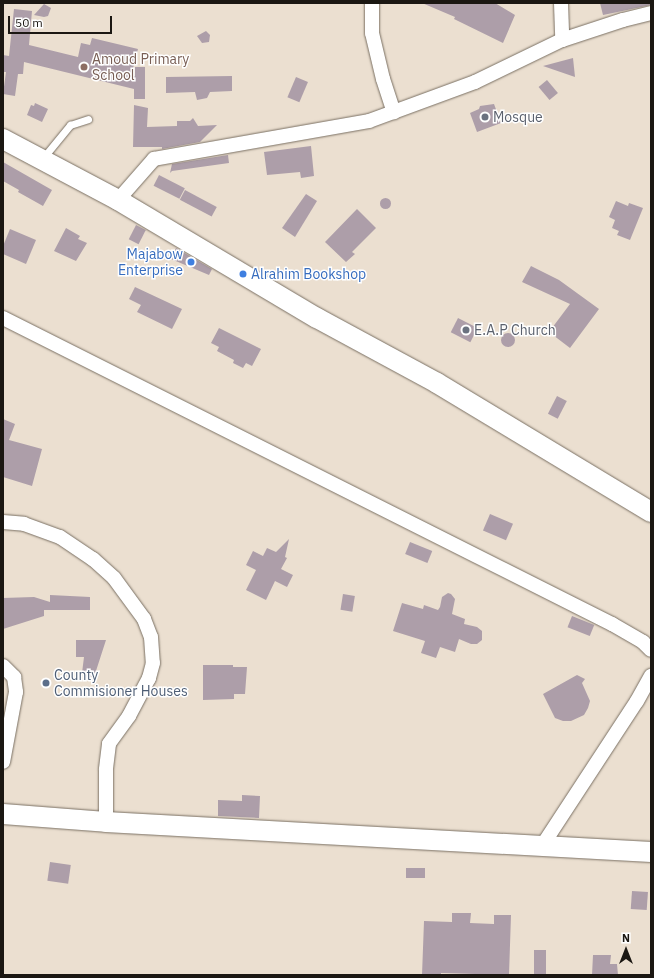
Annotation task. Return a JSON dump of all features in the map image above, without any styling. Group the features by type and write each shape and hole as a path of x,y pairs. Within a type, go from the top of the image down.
{"street":[{"path":"372,3 372,33 383,79 394,112"},
{"path":"561,3 562,40"},
{"path":"118,200 154,159 369,121 475,82 562,40 623,20 651,13"},
{"path":"3,139 118,200 317,318 437,383 651,512"},
{"path":"3,318 612,624 644,642 651,650"},
{"path":"3,522 24,524 60,536 93,559 114,578 144,619 151,637 153,664 149,678 129,716 108,744 106,770 106,822"},
{"path":"3,666 14,677 16,692 3,762"},
{"path":"542,846 637,701 651,676"},
{"path":"3,814 106,822 651,852"}],"lane":[{"path":"42,160 70,125 88,118"}],"building":[{"path":"422,3 495,3 515,15 503,43 454,19 455,17"},
{"path":"600,3 651,3 651,5 603,15"},
{"path":"44,4 51,8 48,16 44,17 34,15"},
{"path":"14,9 32,11 29,45 78,57 81,43 90,45 92,38 138,49 131,76 135,76 135,67 145,67 145,99 134,99 134,89 24,62 23,74 18,74 15,96 3,94 6,72 3,72 3,55 9,56"},
{"path":"206,31 210,35 209,42 202,43 197,36"},
{"path":"573,58 575,77 543,66"},
{"path":"232,76 232,91 210,92 207,98 197,100 195,92 166,93 166,77"},
{"path":"296,77 308,82 299,102 287,97"},
{"path":"547,80 558,93 550,100 539,87"},
{"path":"35,103 48,109 42,122 27,115 31,105 34,106"},
{"path":"494,104 501,123 477,132 470,113 479,109 480,106"},
{"path":"134,105 148,108 147,127 177,126 177,121 190,121 193,118 198,126 217,125 200,142 162,149 162,147 133,147"},
{"path":"311,146 314,176 301,178 300,172 267,175 264,152"},
{"path":"228,155 229,163 172,171 170,173 172,164"},
{"path":"3,162 52,190 43,206 18,192 19,190 3,181"},
{"path":"159,175 185,188 179,199 154,186"},
{"path":"185,190 217,207 212,217 180,200"},
{"path":"306,194 317,201 295,237 282,228"},
{"path":"385,197 389,199 391,203 389,207 385,209 381,207 379,203 381,199"},
{"path":"616,201 628,206 629,203 643,208 630,240 617,235 619,231 612,228 615,220 609,217"},
{"path":"357,209 376,228 352,252 355,254 346,262 325,242"},
{"path":"136,225 146,230 139,244 129,239"},
{"path":"66,228 80,236 78,239 87,243 76,261 54,251"},
{"path":"10,229 36,240 26,264 3,254 3,246"},
{"path":"176,248 212,269 209,275 171,259"},
{"path":"531,266 559,280 599,309 570,348 549,332 570,304 522,282"},
{"path":"135,287 182,309 172,329 137,312 141,305 129,299"},
{"path":"458,318 478,328 470,342 451,332"},
{"path":"219,328 261,349 252,366 246,363 243,368 233,363 234,360 217,351 219,347 211,343"},
{"path":"508,333 513,335 515,340 513,345 508,347 503,345 501,340 503,335"},
{"path":"557,396 567,401 558,419 548,414"},
{"path":"3,419 15,424 9,440 42,449 32,486 3,477"},
{"path":"490,514 513,524 506,540 483,531"},
{"path":"289,539 285,557 287,558 281,569 293,575 287,587 275,581 266,600 246,590 256,570 246,565 253,551 263,556 267,548 276,552"},
{"path":"410,542 432,551 427,563 405,554"},
{"path":"448,593 455,599 452,614 465,619 464,624 477,627 482,631 482,640 477,644 471,644 459,639 455,652 440,647 436,658 421,653 425,641 393,631 402,603 423,609 424,605 438,610 442,597"},
{"path":"343,594 355,596 352,612 340,610"},
{"path":"50,595 90,597 90,610 44,610 44,616 3,629 3,598 34,597 50,602"},
{"path":"572,616 594,625 590,636 568,627"},
{"path":"76,640 106,640 95,674 92,677 87,678 82,673 84,657 76,657"},
{"path":"203,665 233,665 233,667 247,667 245,694 234,694 234,699 203,700"},
{"path":"577,675 585,679 582,683 590,701 588,708 584,715 571,721 563,721 555,718 543,694"},
{"path":"242,795 260,796 259,818 218,816 218,800 242,801"},
{"path":"50,862 71,865 68,884 47,881"},
{"path":"406,868 425,868 425,878 406,878"},
{"path":"632,891 648,892 647,910 631,909"},
{"path":"452,913 471,913 470,923 494,924 494,915 511,915 509,975 441,973 441,975 422,975 424,921 452,922"},
{"path":"534,950 546,950 546,975 534,975"},
{"path":"593,955 611,955 610,964 617,964 618,975 592,975"}],"place":[{"name":"Amoud Primary School","path":"84,67"},
{"name":"Mosque","path":"485,117"},
{"name":"Majabow Enterprise","path":"191,262"},
{"name":"Alrahim Bookshop","path":"243,274"},
{"name":"E.A.P Church","path":"466,330"},
{"name":"County Commisioner Houses","path":"46,683"}]}
